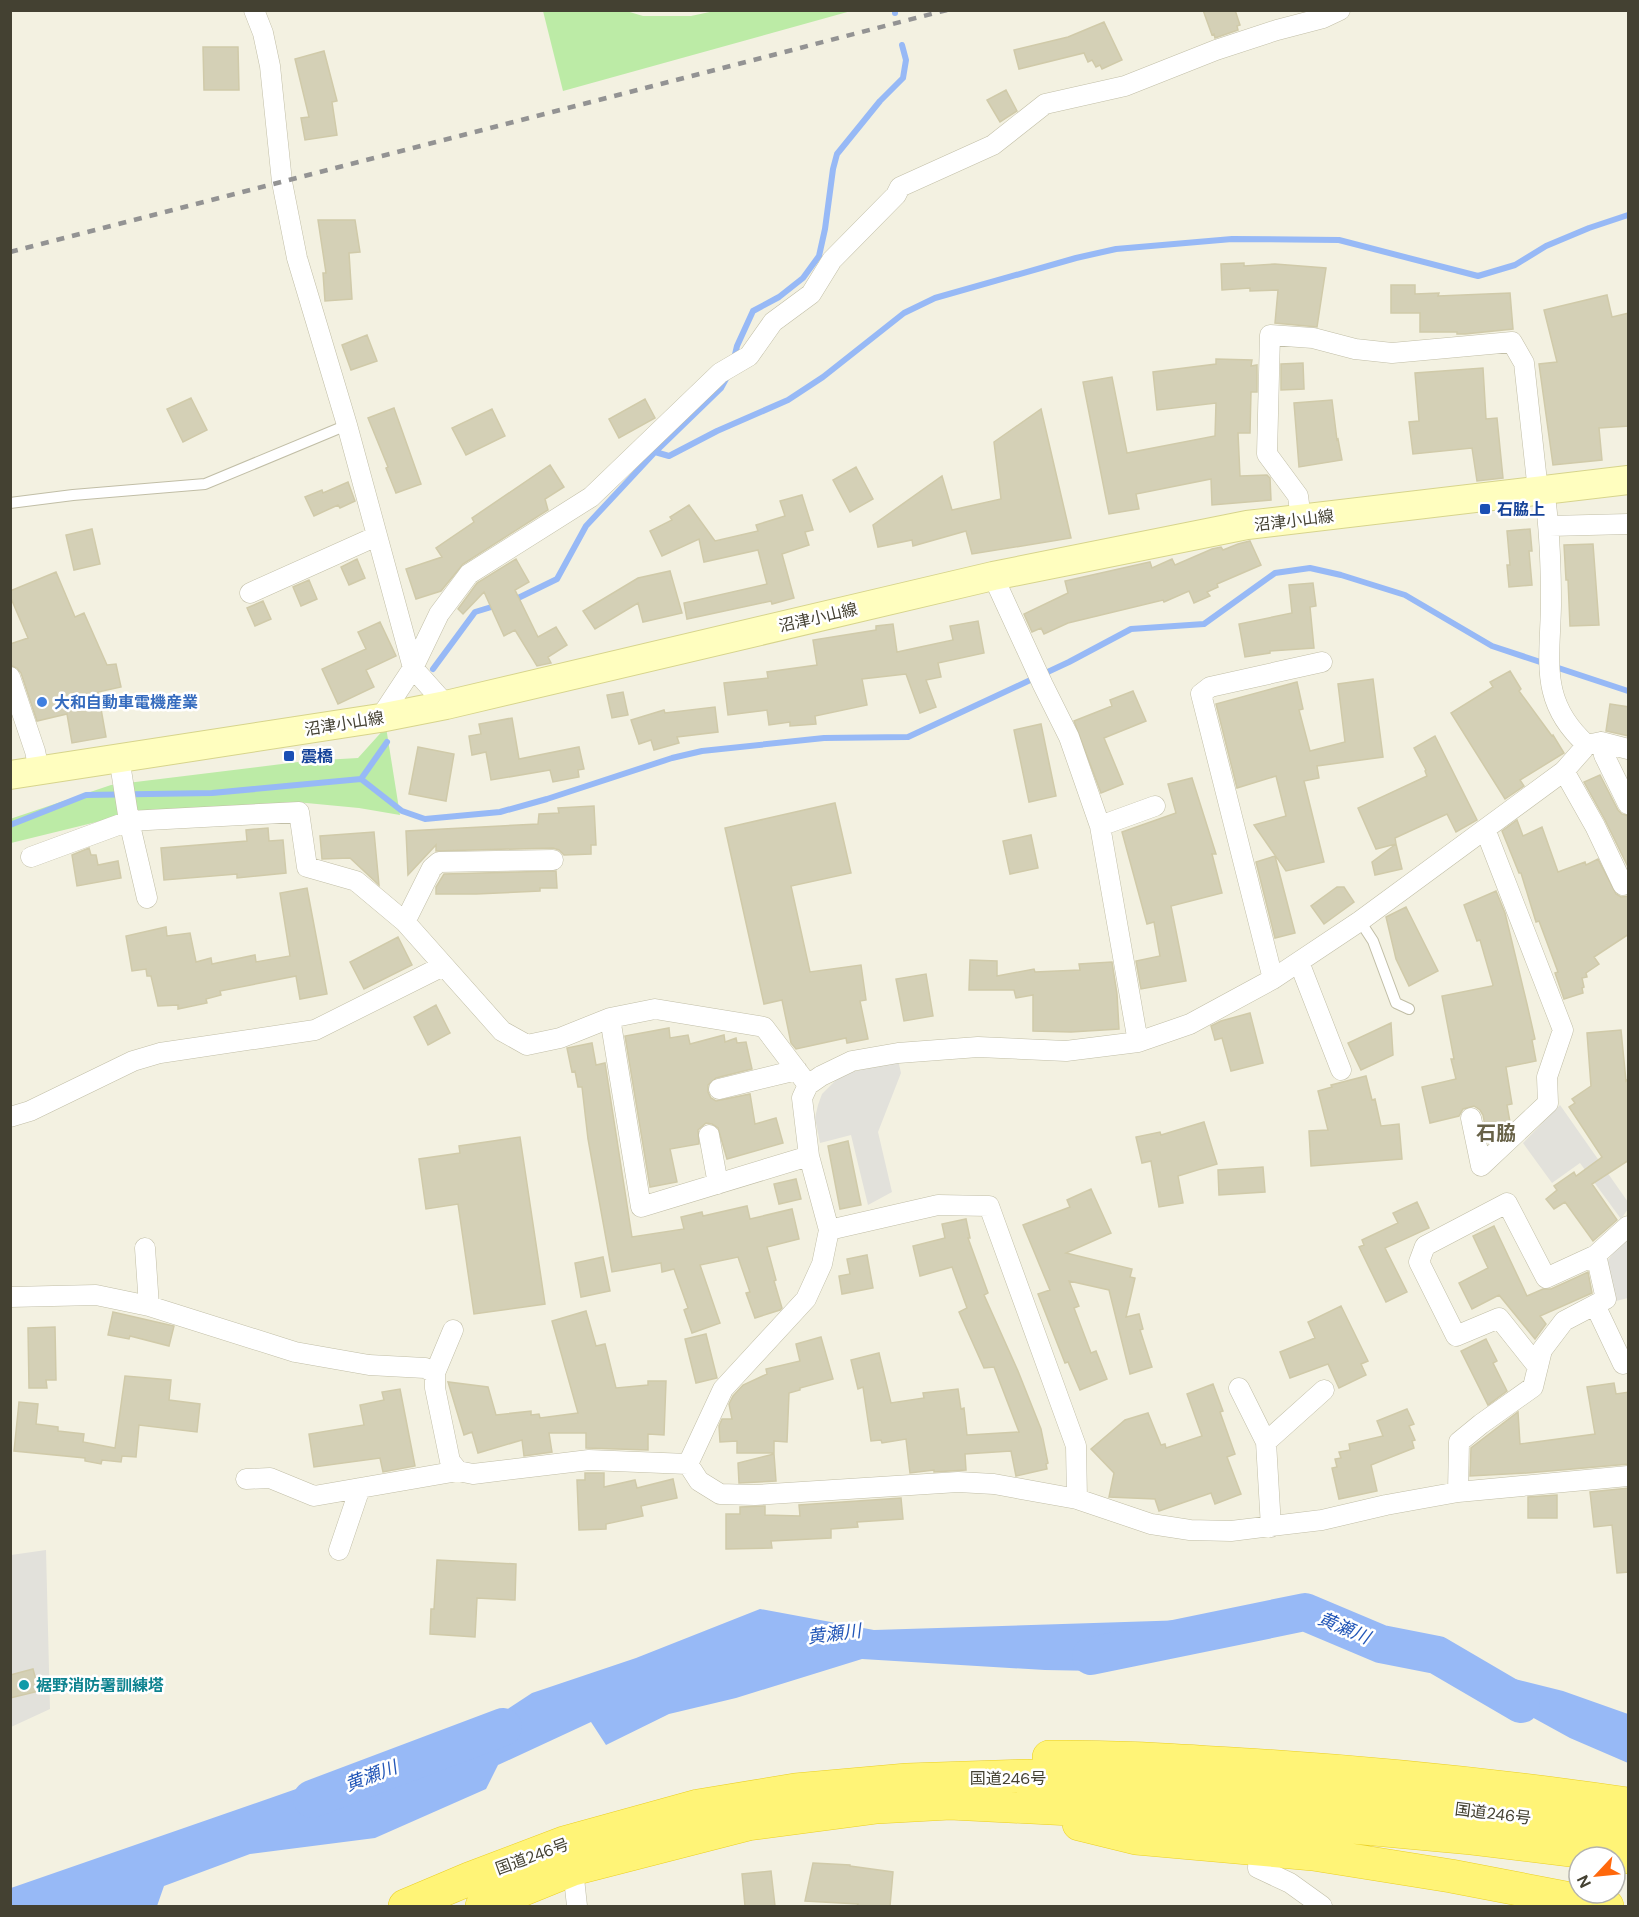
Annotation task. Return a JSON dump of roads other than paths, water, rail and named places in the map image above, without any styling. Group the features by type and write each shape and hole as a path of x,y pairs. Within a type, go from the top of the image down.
{"highway":[{"path":"795,1790 912,1764 1017,1757 1117,1756 1305,1768 1498,1786 1629,1804"},
{"name":"国道246号","path":"405,1906 564,1843 698,1806 795,1790 907,1780 1038,1777 1162,1783 1469,1809 1629,1830"},
{"name":"国道246号","path":"482,1906 573,1869 748,1824 877,1807 950,1803 1320,1824 1472,1838 1629,1857"},
{"path":"1015,1807 1136,1838 1313,1854 1439,1874 1607,1906"}],"main road":[{"name":"沼津小山線","path":"10,775 39,770 122,768 446,705 993,576 1247,525 1629,480"}],"street":[{"path":"254,10 263,33 270,66 282,182 297,258 347,425 413,668 446,705"},
{"path":"380,718 413,668 439,614 470,574 591,497 723,372 749,356 773,322 811,294 832,260 896,195 900,187 993,145 1045,104 1125,86 1216,50 1323,18 1341,10"},
{"path":"1301,519 1298,496 1267,454 1270,335 1313,338 1355,349 1392,353 1512,342 1524,363 1541,490 1550,526 1551,606 1548,674 1552,692 1575,734 1594,743 1629,749"},
{"path":"1550,526 1629,524"},
{"path":"250,592 377,536"},
{"path":"993,576 1042,685 1069,736 1100,826 1138,1042"},
{"path":"1273,979 1201,694 1209,687 1322,662"},
{"path":"10,677 35,751 39,770"},
{"path":"719,1089 821,1076 852,1061 898,1053 978,1047 1066,1051 1138,1042 1190,1024 1273,979 1360,921 1564,771 1594,743"},
{"path":"1594,743 1604,755 1629,804"},
{"path":"122,768 129,821 147,898"},
{"path":"1564,771 1595,826 1623,885"},
{"path":"1100,826 1155,806"},
{"path":"31,857 129,821 299,812 307,867 356,881 405,922 502,1031 527,1044 560,1038 610,1018 655,1009 764,1027 802,1078 809,1156 830,1230 822,1264 806,1299 723,1389 688,1464"},
{"path":"1471,1119 1480,1166 1548,1103 1547,1077 1563,1030 1485,829"},
{"path":"405,922 432,868 439,862 553,860"},
{"path":"1299,962 1341,1070"},
{"path":"10,1117 30,1111 134,1061 160,1053 315,1030 443,966"},
{"path":"610,1018 641,1207 809,1156"},
{"path":"709,1135 718,1184"},
{"path":"1538,1367 1499,1318 1456,1336 1419,1262 1425,1246 1507,1203 1546,1278 1596,1255 1629,1226"},
{"path":"830,1230 938,1205 989,1206 1076,1446 1077,1499"},
{"path":"146,1248 149,1306"},
{"path":"1458,1492 1459,1442 1533,1387 1542,1350 1564,1322 1606,1299 1596,1255"},
{"path":"10,1298 96,1295 149,1306 295,1352 369,1365 425,1368 435,1373"},
{"path":"1595,1305 1623,1364 1629,1362"},
{"path":"453,1330 435,1373 435,1388 450,1461 458,1471"},
{"path":"1239,1388 1266,1442 1271,1527"},
{"path":"1266,1442 1324,1390"},
{"path":"246,1479 270,1478 314,1496 458,1471 473,1474 589,1460 688,1464"},
{"path":"688,1464 699,1481 720,1494 755,1495 958,1482 994,1484 1077,1499 1151,1524 1190,1530 1232,1531 1322,1520 1458,1492 1629,1476"},
{"path":"339,1550 360,1488"},
{"path":"1259,1849 1258,1868 1290,1883 1322,1906"},
{"path":"573,1869 577,1906"}],"lane":[{"path":"10,503 205,483 347,425"},
{"path":"1360,921 1373,941 1396,1003 1409,1009"}],"water":[{"path":"760,1609 874,1630 1187,1620 1098,1671 862,1659 736,1698 669,1714 606,1745 591,1722 498,1765 486,1789 375,1838 250,1854 164,1886 157,1906 11,1906 11,1888 299,1788 405,1777 532,1693 636,1658"},
{"path":"1482,1671 1563,1691 1628,1714 1628,1763 1570,1738 1472,1684"}],"waterway":[{"path":"734,359 737,346 753,311 779,297 803,278 819,256 837,154 880,101 903,78 906,60 902,45"},
{"path":"514,600 557,579 586,526 655,452 669,456 717,431 788,400 823,377 904,313 935,298 1116,249 1232,239 1339,240 1478,276 1515,265 1546,246 1628,215"},
{"path":"655,452 721,388 727,377"},
{"path":"10,825 86,795 212,793 361,779 402,811 425,819 500,812 672,758 702,751 824,738 908,737 1069,662 1131,629 1204,624 1275,573 1310,568 1405,595 1492,646 1628,691"},
{"path":"433,669 475,612 498,605"},
{"path":"361,779 387,742"},
{"name":"黄瀬川","path":"1091,1656 1305,1612 1381,1644 1437,1655 1521,1704"},
{"name":"黄瀬川","path":"312,1799 503,1727"}],"railway":[{"path":"10,252 947,10"}],"place":[{"name":"石脇上","path":"1485,509"},
{"name":"大和自動車電機産業","path":"42,702"},
{"name":"震橋","path":"289,756"},
{"name":"裾野消防署訓練塔","path":"24,1685"}],"district":[{"name":"石脇","path":"1496,1133"}]}
